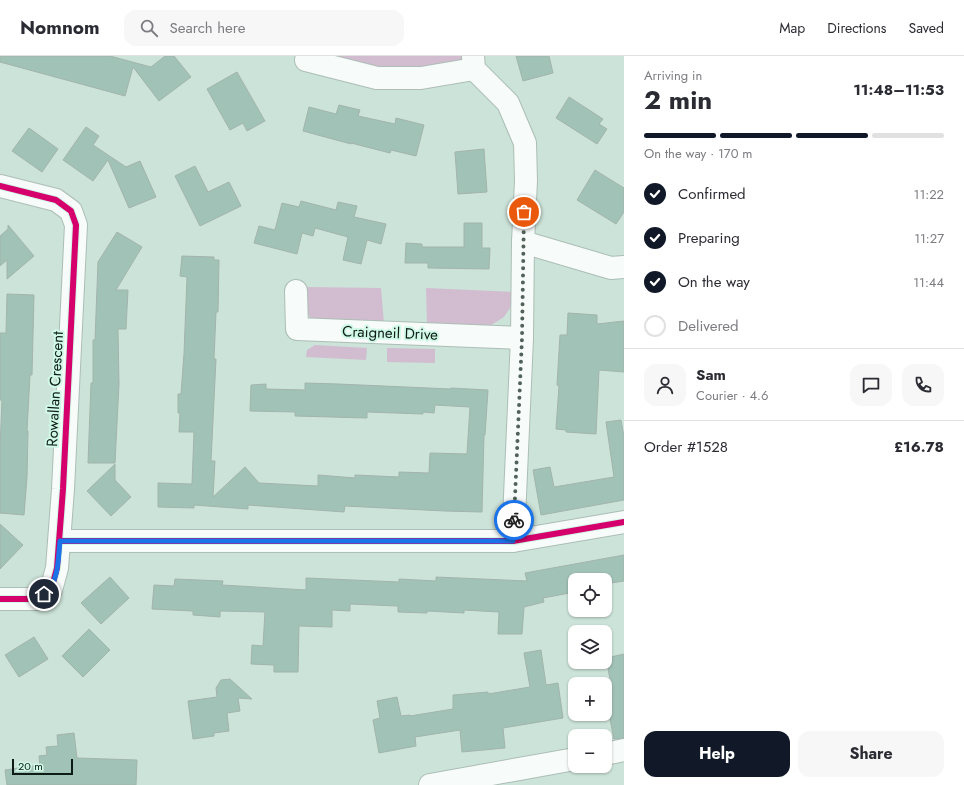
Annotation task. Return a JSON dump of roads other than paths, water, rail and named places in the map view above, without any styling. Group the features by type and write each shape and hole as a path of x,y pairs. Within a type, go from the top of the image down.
{"street":[{"path":"307,56 306,60 377,78 421,78 473,63 508,103 525,143 526,181 523,242 522,338 513,541"},
{"name":"Rowallan Crescent","path":"0,186 56,200 71,211 76,225 60,541 57,568 51,590 38,599 0,599"},
{"path":"523,242 611,268 624,267"},
{"name":"Craigneil Drive","path":"296,291 297,329 522,338"},
{"path":"60,541 513,541 624,522"},
{"path":"612,753 624,750"},
{"path":"430,785 568,760"}]}
